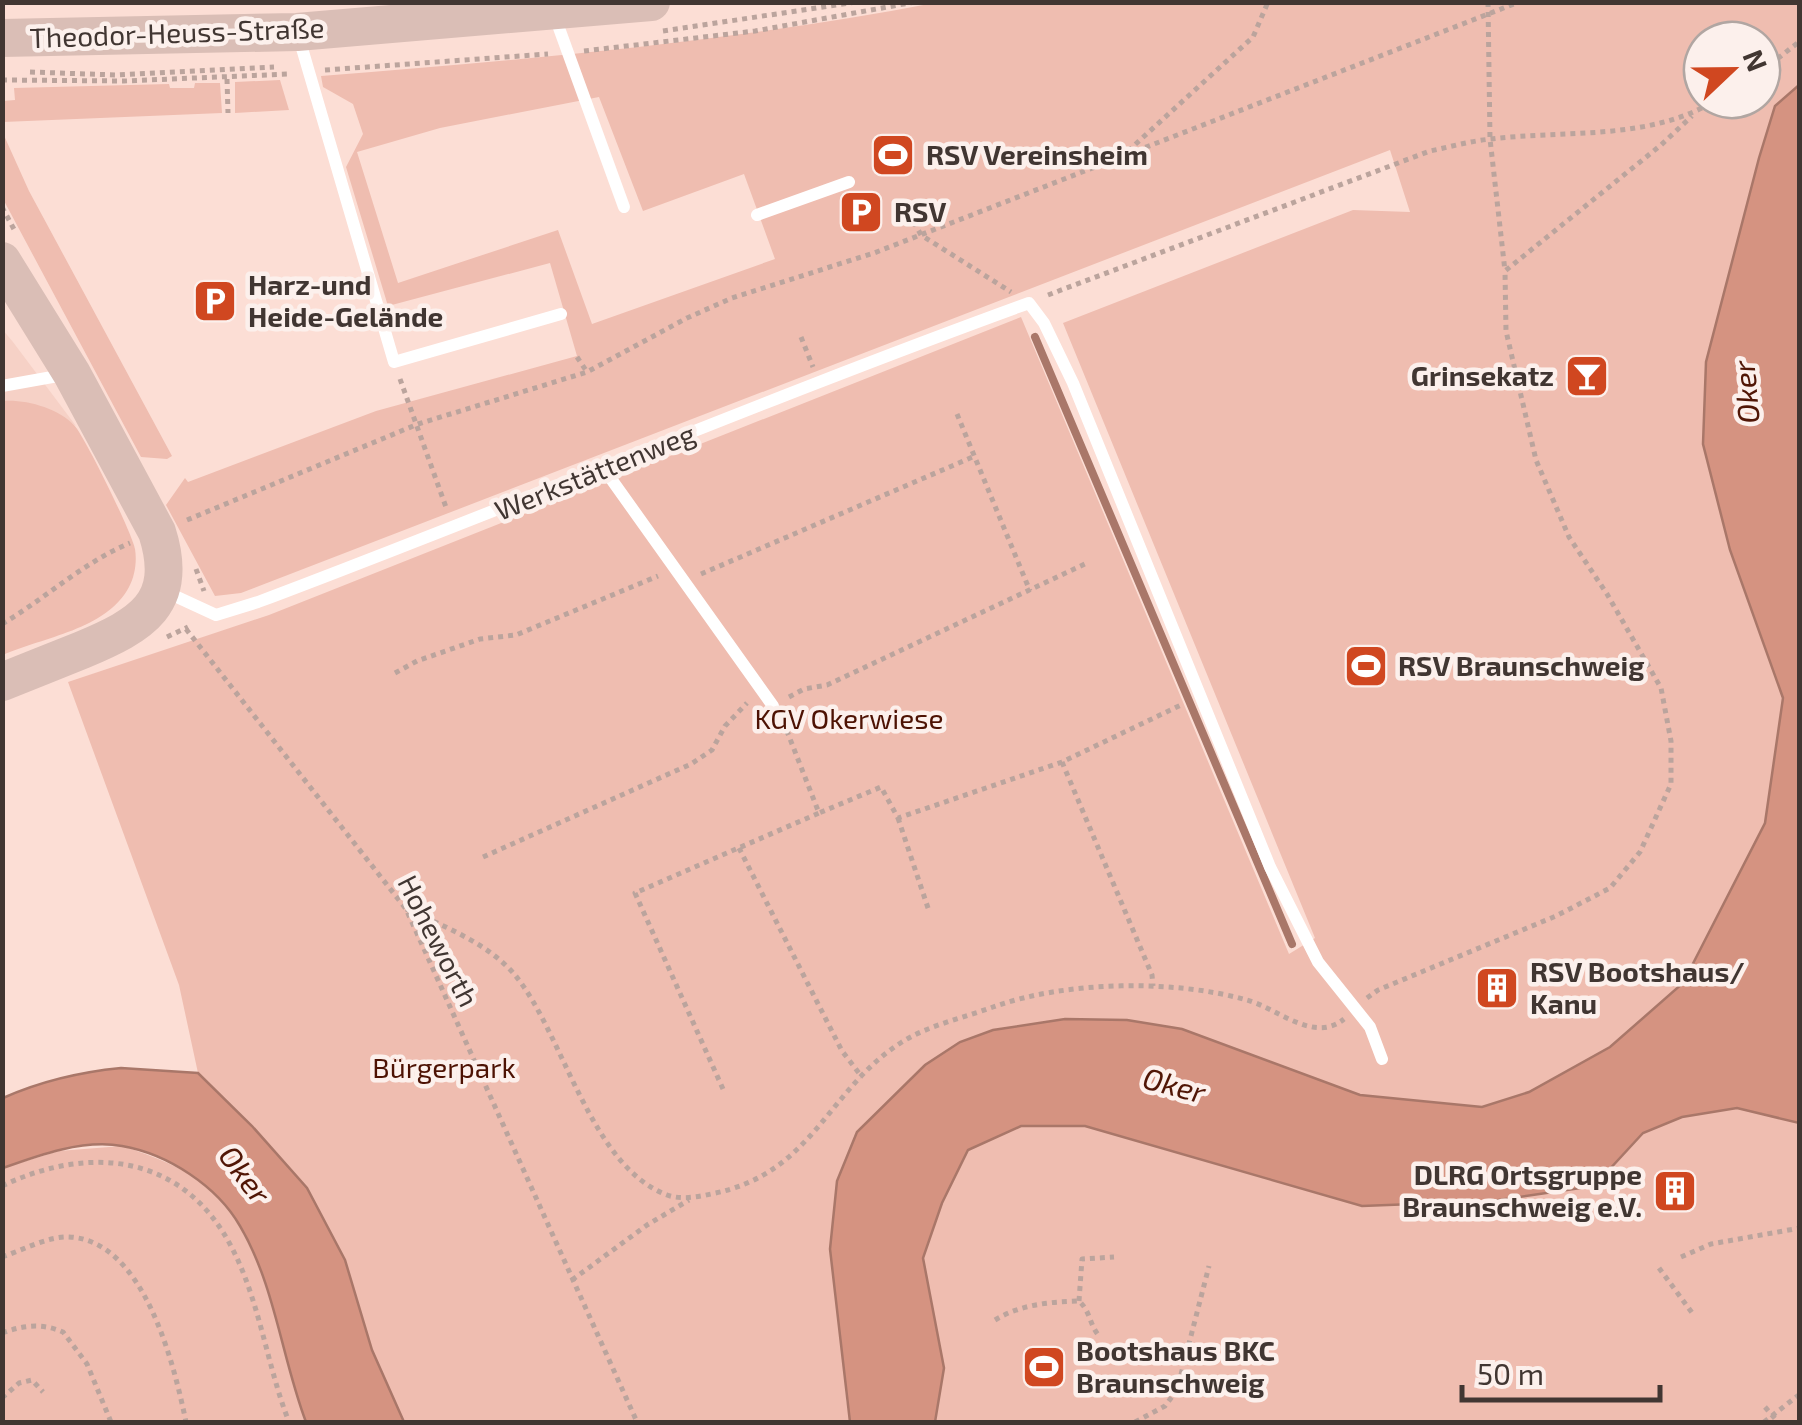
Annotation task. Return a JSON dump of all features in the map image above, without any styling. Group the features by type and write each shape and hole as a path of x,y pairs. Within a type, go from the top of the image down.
{"main road":[{"name":"Theodor-Heuss-Straße","path":"2,38 297,32 651,2"},
{"path":"2,261 165,528 161,590 153,606 125,632 2,682"}],"lane":[{"path":"553,13 624,207"},
{"path":"297,32 394,362 561,314"},
{"path":"757,215 849,182"},
{"path":"1029,302 1044,323 1073,383 1270,867 1318,962 1370,1028 1382,1059"},
{"name":"Werkstättenweg","path":"161,590 216,615 452,529 1029,302"},
{"path":"2,386 72,374"},
{"path":"604,469 774,706"}],"path":[{"path":"2,80 228,79 243,74 568,53 755,30 916,2"},
{"path":"1122,156 1253,36 1268,2"},
{"path":"406,909 464,936 514,974 541,1016 602,1135 639,1180 668,1196 692,1198 722,1192 778,1167 798,1150 862,1077 901,1042 928,1028 1022,997 1153,986 1246,1000 1310,1028 1340,1024 1378,990 1556,916 1610,888 1640,852 1657,820 1671,784 1672,740 1661,688 1569,537 1536,460 1506,330 1505,271 1490,138 1485,15 1488,2"},
{"path":"2,624 42,601 113,550 418,424 588,372 732,298 850,262 1519,2"},
{"path":"228,79 228,113"},
{"path":"1029,302 1430,152 1490,138 1582,135 1682,118"},
{"path":"1505,271 1687,120"},
{"path":"1626,172 1631,184"},
{"path":"909,213 921,235 993,280"},
{"path":"801,338 819,382"},
{"path":"577,356 588,372"},
{"path":"394,362 452,529"},
{"path":"957,414 1030,591"},
{"path":"684,581 976,456"},
{"path":"819,813 787,728 774,706 804,689 828,685 1089,562"},
{"path":"395,673 417,660 480,640 516,635 675,568"},
{"name":"Hoheworth","path":"186,629 406,909 637,1422"},
{"path":"483,857 691,764 712,750 725,726 748,702 764,694"},
{"path":"898,818 1062,762 1184,704"},
{"path":"1062,762 1152,974 1153,986"},
{"path":"723,1089 635,893 881,787 898,818 929,910"},
{"path":"739,848 842,1051 862,1077"},
{"path":"2,1186 51,1166 118,1162 162,1178 200,1205 222,1231 241,1269 288,1422"},
{"path":"572,1280 647,1225 692,1198"},
{"path":"1681,1258 1712,1244 1800,1228"},
{"path":"2,1256 65,1236 98,1244 112,1254 154,1316 173,1366 186,1422"},
{"path":"1079,1301 1082,1259 1114,1257"},
{"path":"1135,1422 1164,1406 1177,1390 1209,1266"},
{"path":"1659,1268 1693,1314"},
{"path":"995,1320 1010,1310 1079,1301 1089,1310 1093,1330 1100,1337"},
{"path":"2,1333 36,1325 63,1332 87,1364 111,1422"},
{"path":"2,1398 19,1384 32,1380 43,1392"},
{"path":"1764,1422 1776,1419 1800,1394"},
{"path":"1765,1406 1776,1419"}],"shaded area":[{"path":"2,329 76,426 60,415 3,401"}],"green space":[{"path":"934,3 1799,3 1799,85 1782,100 1782,20 1682,20 1682,120 1771,120 1706,362 1703,444 1730,550 1783,698 1765,823 1683,983 1610,1047 1529,1092 1481,1107 1360,1095 1182,1029 1127,1020 1065,1019 960,1042 925,1065 857,1132 837,1181 850,1422 404,1422 372,1350 345,1260 307,1188 198,1073 179,985 68,682 269,615 1021,317 1289,954 1315,938 1063,323 1353,210 1410,212 1390,150 241,593 215,596 166,505 185,478 188,482 376,411 577,356 550,263 388,306 346,167 363,134 353,104 323,87 321,76 628,48 781,29","holes":["599,97 643,211 744,174 775,259 592,324 558,230 398,283 357,152 440,128"]},
{"path":"280,80 289,110 235,113 235,82"},
{"path":"195,83 220,83 222,113 3,122 3,101 15,100 14,88 169,84 170,88 194,88"},
{"path":"2,131 29,191 172,456 167,459 141,457 3,199"},
{"path":"3,401 41,406 74,425 117,506 136,558 129,587 105,613 90,623 3,655"},
{"path":"1738,1108 1799,1123 1799,1422 935,1422 944,1368 923,1258 942,1203 968,1150 1021,1126 1085,1126 1362,1206 1492,1201 1594,1186 1643,1133 1682,1117"},
{"path":"122,1146 191,1175 231,1213 260,1268 306,1422 3,1422 3,1168 59,1151"}],"water":[{"name":"Oker","path":"1799,85 1799,1123 1737,1108 1682,1117 1643,1133 1594,1186 1492,1201 1362,1206 1085,1126 1021,1126 968,1150 942,1203 923,1258 944,1368 935,1422 850,1422 830,1249 837,1181 857,1132 925,1065 960,1042 993,1030 1065,1019 1127,1020 1182,1029 1360,1095 1482,1107 1529,1092 1610,1047 1683,983 1765,823 1783,698 1730,550 1703,444 1706,362 1759,158 1771,120 1782,120 1782,100"},
{"name":"Oker","path":"121,1068 198,1073 307,1188 345,1260 372,1350 404,1422 306,1422 252,1249 230,1211 190,1174 157,1156 107,1144 61,1150 3,1168 3,1098 61,1078"}],"waterway":[{"path":"1035,337 1292,944"}],"place":[{"name":"RSV Vereinsheim","path":"893,155"},
{"name":"RSV","path":"861,212"},
{"name":"Harz-und Heide-Gelände","path":"215,301"},
{"name":"Grinsekatz","path":"1587,376"},
{"name":"RSV Braunschweig","path":"1366,666"},
{"name":"RSV Bootshaus/ Kanu","path":"1497,988"},
{"name":"DLRG Ortsgruppe Braunschweig e.V.","path":"1675,1191"},
{"name":"Bootshaus BKC Braunschweig","path":"1044,1367"}],"park label":[{"name":"KGV Okerwiese","path":"849,719"},
{"name":"Bürgerpark","path":"444,1068"}]}
